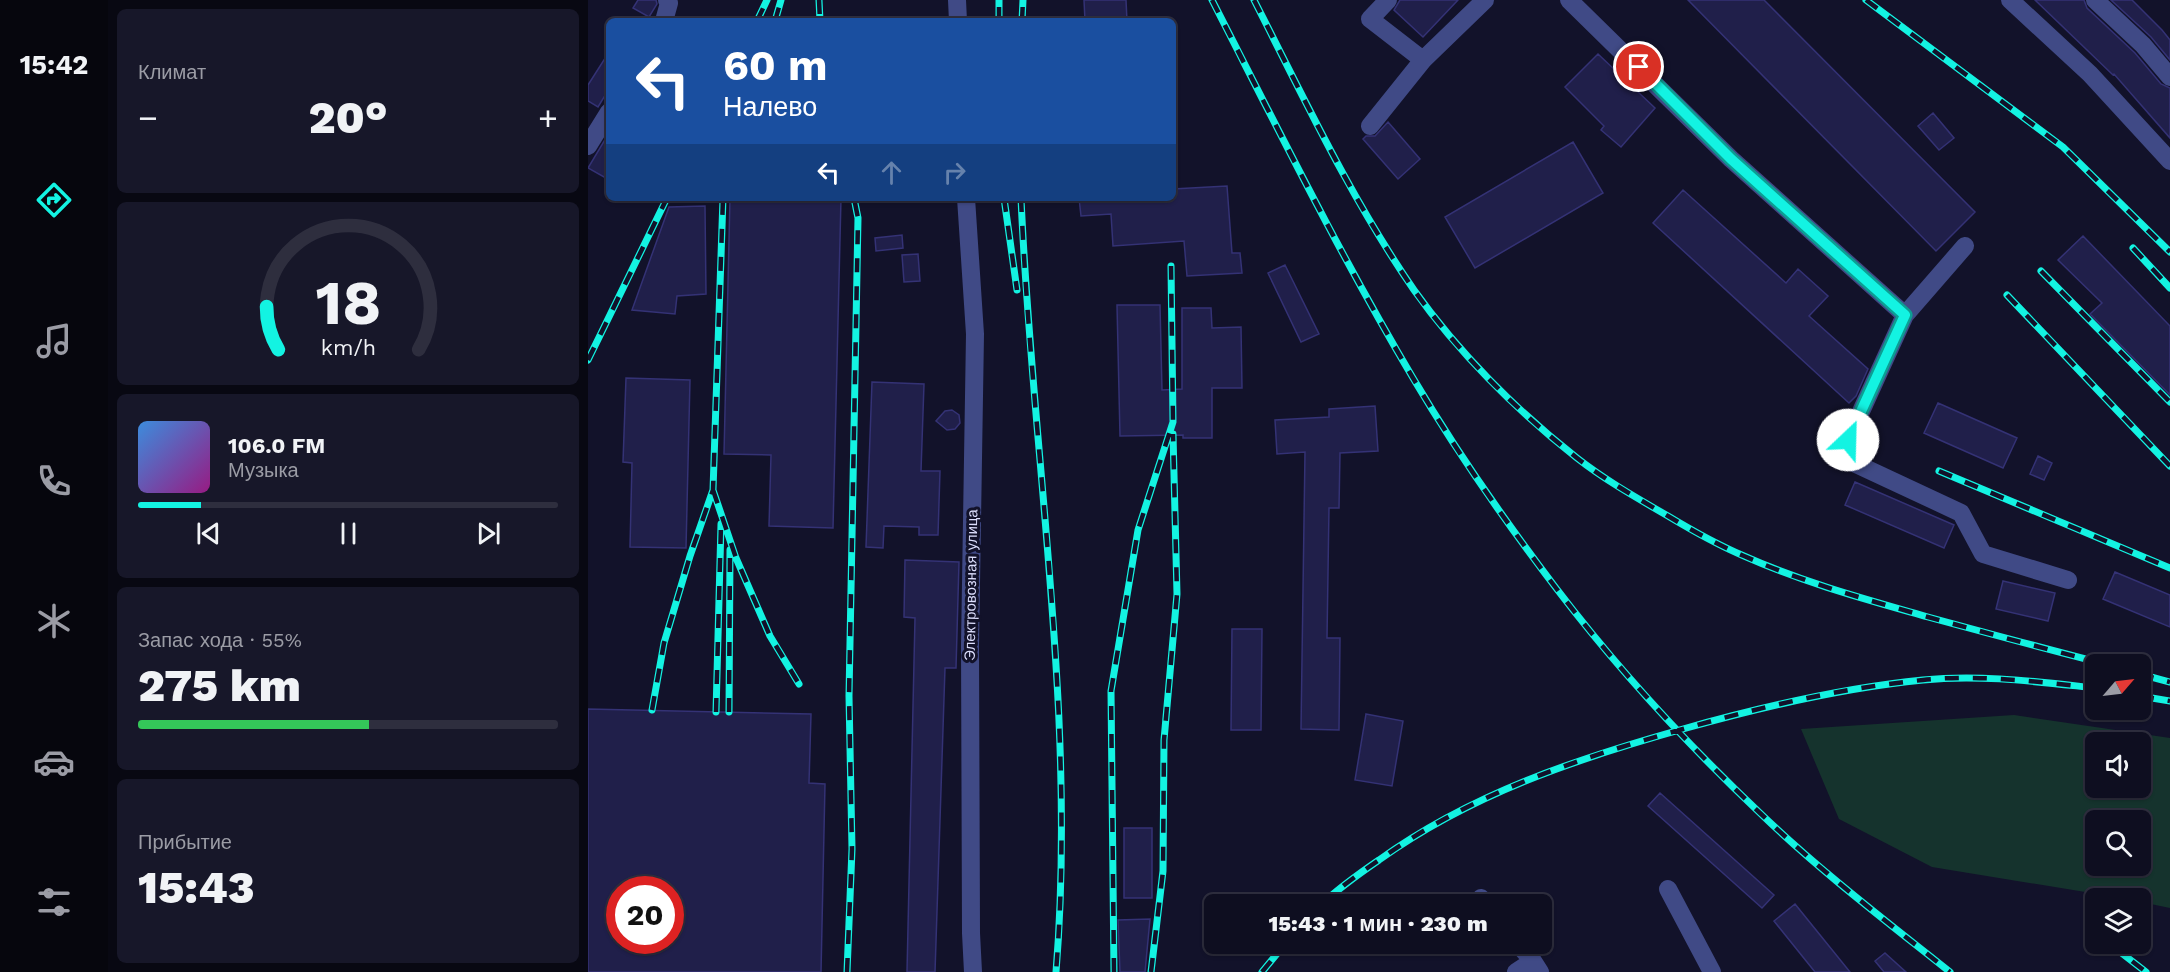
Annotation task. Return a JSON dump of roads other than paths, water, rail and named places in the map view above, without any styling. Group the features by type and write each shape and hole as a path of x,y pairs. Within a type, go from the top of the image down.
{"street":[{"path":"665,18 669,3 667,0"},
{"path":"957,0 958,18"},
{"path":"1388,0 1370,20 1423,60"},
{"path":"1370,126 1423,60 1485,0"},
{"path":"1569,0 1731,159 1905,315"},
{"path":"2010,0 2090,74 2170,161"},
{"path":"2095,0 2143,45 2170,76"},
{"path":"588,146 606,117"},
{"name":"Электровозная улица","path":"966,201 975,334 970,646 973,972"},
{"path":"1965,246 1905,315 1848,440 1854,463 1961,513 1983,554 2068,580"},
{"path":"1668,889 1712,972"},
{"path":"1516,972 1536,967 1526,954"}],"railway":[{"path":"758,18 767,0"},
{"path":"776,18 781,0"},
{"path":"819,0 820,18"},
{"path":"999,0 999,18"},
{"path":"1022,18 1023,0"},
{"path":"1212,0 1334,238 1386,332 1446,432 1556,588 1628,676 1679,733 1733,787 1829,875 1950,972"},
{"path":"1254,0 1349,184 1414,290 1489,380 1532,421 1577,458 1621,488 1687,527 1767,566 1881,604 2085,659"},
{"path":"1866,0 2063,147 2170,252"},
{"path":"588,360 666,201"},
{"path":"652,710 664,643 713,490 723,201"},
{"path":"847,972 852,849 849,696 858,218 855,201"},
{"path":"1004,201 1017,290"},
{"path":"1021,201 1057,682 1061,778 1061,875 1056,972"},
{"path":"2133,248 2170,288"},
{"path":"1114,972 1111,691 1138,530 1173,422 1171,266"},
{"path":"2041,271 2170,402"},
{"path":"2007,295 2170,466"},
{"path":"1151,972 1163,871 1164,740 1177,594 1173,434"},
{"path":"1939,471 2170,568"},
{"path":"713,490 736,558 770,636 799,684"},
{"path":"716,712 721,524"},
{"path":"729,712 730,550"},
{"path":"2151,677 2170,682"},
{"path":"1333,894 1414,837 1487,797 1564,766 1683,729 1802,699 1923,680 1988,678 2085,687"},
{"path":"2151,698 2170,701"},
{"path":"1262,972 1277,954"},
{"path":"2123,954 2146,972"}]}
